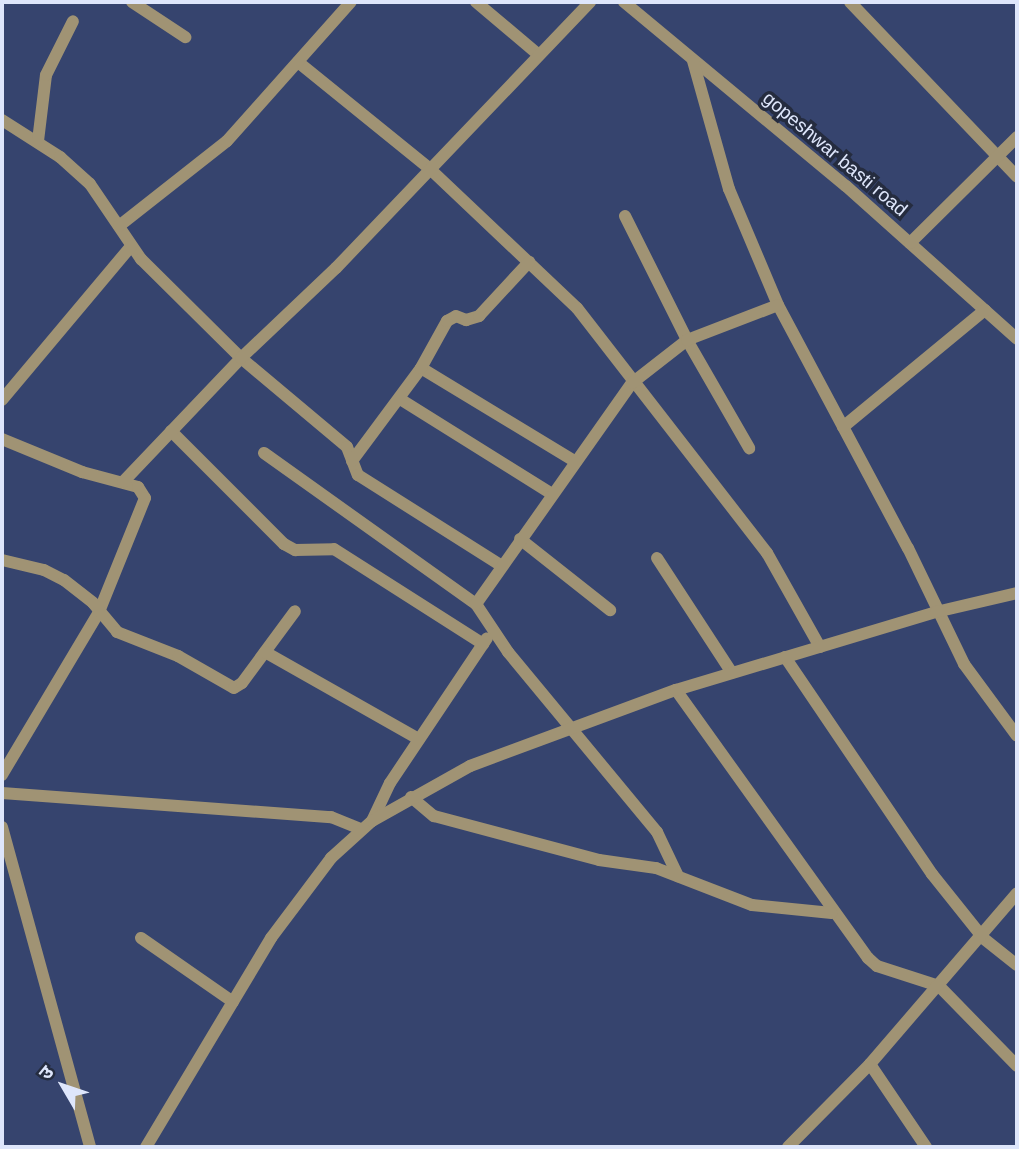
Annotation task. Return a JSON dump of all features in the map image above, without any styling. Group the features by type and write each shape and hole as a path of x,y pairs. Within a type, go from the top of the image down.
{"street":[{"path":"132,2 185,37"},
{"path":"119,226 228,141 351,2"},
{"path":"476,2 539,55"},
{"path":"123,482 590,2"},
{"name":"gopeshwar basti road","path":"624,2 910,243 1017,339"},
{"path":"850,2 1017,177"},
{"path":"38,141 46,75 73,22"},
{"path":"693,61 729,188 778,305 908,548 936,612 964,664 1017,736"},
{"path":"298,62 430,169 577,308 632,383 767,553 820,647"},
{"path":"2,120 38,141 90,184 131,246 241,358 347,447 352,461 365,481 502,566"},
{"path":"910,243 1017,137"},
{"path":"625,215 687,340 749,448"},
{"path":"2,400 131,246"},
{"path":"352,461 421,368 447,321 456,316 466,320 479,316 529,262"},
{"path":"476,604 632,383 687,340 778,305"},
{"path":"843,427 985,310"},
{"path":"421,368 576,462"},
{"path":"400,398 552,494"},
{"path":"171,431 284,544 295,550 334,550 483,644"},
{"path":"2,439 82,472 138,487 145,498 100,612 2,775"},
{"path":"264,453 476,604 492,630 657,832 678,876"},
{"path":"520,539 610,610"},
{"path":"657,558 732,673"},
{"path":"2,560 44,570 64,580 100,612 117,632 178,656 234,688 295,611"},
{"path":"146,1147 279,928 331,858 372,821 471,766 676,690 936,612 1017,593"},
{"path":"372,821 419,739 492,630"},
{"path":"265,652 419,739"},
{"path":"785,657 932,874 983,938 1017,965"},
{"path":"676,690 832,913 877,966 939,986 1017,1066"},
{"path":"2,793 331,817 361,829"},
{"path":"411,797 434,816 678,876 752,905 832,913"},
{"path":"2,827 90,1147"},
{"path":"788,1147 870,1064 983,938 1017,893"},
{"path":"141,938 233,1002"},
{"path":"870,1064 926,1147"}]}
